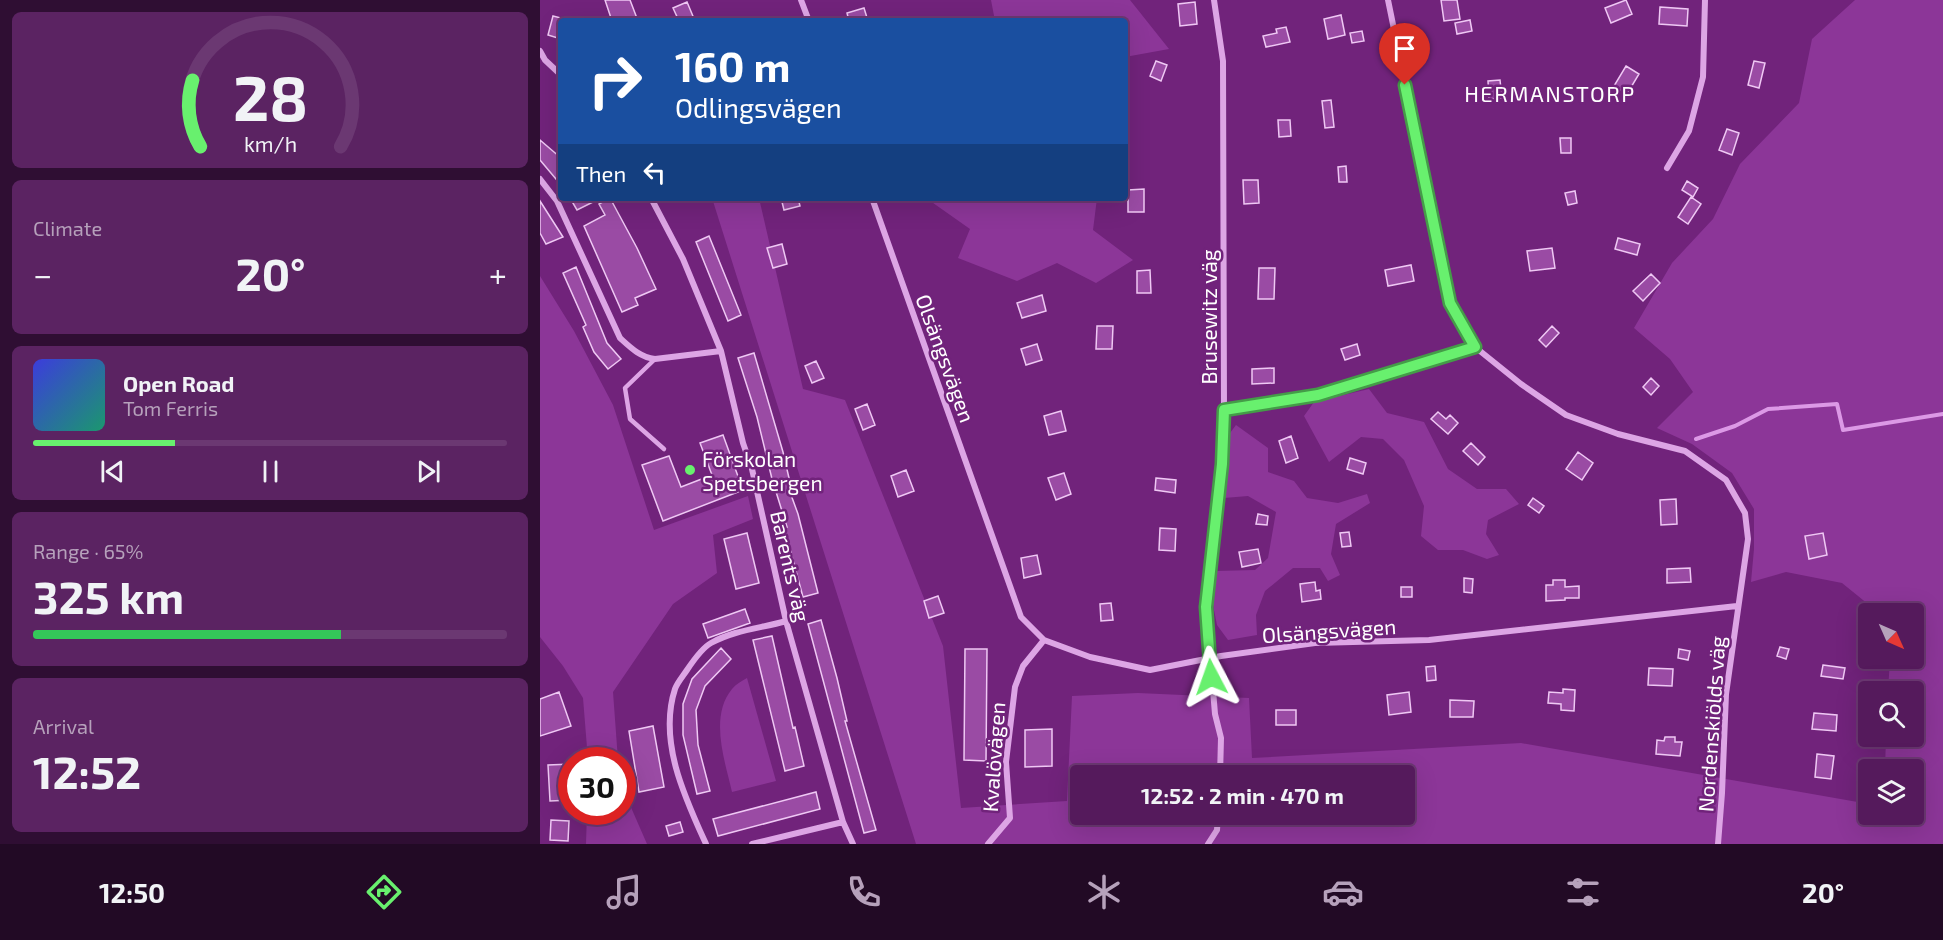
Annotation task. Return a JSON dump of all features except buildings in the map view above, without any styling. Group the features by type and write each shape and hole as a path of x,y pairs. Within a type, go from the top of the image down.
{"street":[{"path":"801,0 808,18"},
{"name":"Brusewitz väg","path":"1214,0 1223,61 1224,410 1222,464 1206,607 1215,714 1221,738 1220,765"},
{"path":"1224,410 1318,395 1475,347 1450,303 1388,0"},
{"path":"1667,168 1689,130 1703,77 1705,0"},
{"path":"540,51 543,61 558,73"},
{"path":"540,179 557,201 620,338 634,352 655,359 721,351"},
{"name":"Barents väg","path":"653,201 683,259 721,351 743,443 752,469 786,621 843,822 853,844"},
{"name":"Olsängsvägen","path":"873,201 1021,617 1044,640 1090,657 1150,670 1210,658 1315,643 1429,640 1737,606"},
{"name":"Nordenskiölds väg","path":"1475,347 1521,384 1566,415 1618,434 1685,451 1726,480 1745,513 1748,539 1726,694 1718,844"},
{"path":"706,844 689,808 676,768 669,725 675,688 692,663 709,644 733,634 786,621"},
{"name":"Kvalövägen","path":"988,844 1010,818 1006,762 1015,687 1023,666 1044,640"},
{"path":"752,844 843,822"},
{"path":"1208,844 1217,830 1217,825"}],"lane":[{"path":"655,359 625,387 630,419 664,449"}],"shaded area":[{"path":"991,0 1130,0 1169,49 1128,56 1128,18 994,18"},
{"path":"1855,0 1943,0 1943,844 916,844 713,201 760,201 803,389 845,400 943,646 961,808 1067,801 1072,696 1138,693 1249,698 1252,758 1521,743 1858,802 1858,825 1924,825 1924,759 1885,759 1886,747 1924,747 1924,681 1889,681 1889,669 1924,669 1924,603 1867,603 1842,583 1786,572 1751,582 1754,509 1732,473 1692,444 1657,428 1693,392 1670,359 1634,328 1672,263 1713,219 1740,164 1799,103 1812,39"},
{"path":"930,201 1097,201 1093,230 1133,260 1096,283 1057,263 1017,281 958,258 970,229"},
{"path":"540,276 574,331 613,405 654,530 748,496 753,519 713,535 717,573 673,604 613,692 617,747 587,747 583,698 563,666 540,637"},
{"path":"1369,389 1387,413 1424,422 1448,469 1477,489 1506,489 1519,504 1488,520 1486,534 1499,555 1487,559 1463,550 1438,550 1421,536 1424,506 1404,460 1383,439 1361,437 1329,462 1304,416 1314,402"},
{"path":"1236,425 1268,448 1268,472 1294,481 1307,498 1338,503 1367,494 1370,503 1336,524 1331,554 1340,575 1328,581 1320,568 1293,568 1265,591 1256,615 1257,635 1228,640 1217,625 1210,590 1216,571 1255,570 1268,558 1276,512 1248,496 1224,498 1227,437"},
{"path":"747,678 776,781 732,792 721,739 721,713 732,689"},
{"path":"636,819 647,844 586,844 587,825 636,825"}],"waterway":[{"path":"1696,439 1735,426 1768,409 1837,404 1843,430 1943,414"}],"place":[{"name":"Förskolan Spetsbergen","path":"690,470"}],"district":[{"name":"HERMANSTORP","path":"1550,93"}],"route":[{"path":"1211,677 1206,607 1222,464 1224,410 1318,395 1475,347 1450,303 1405,85"}]}
